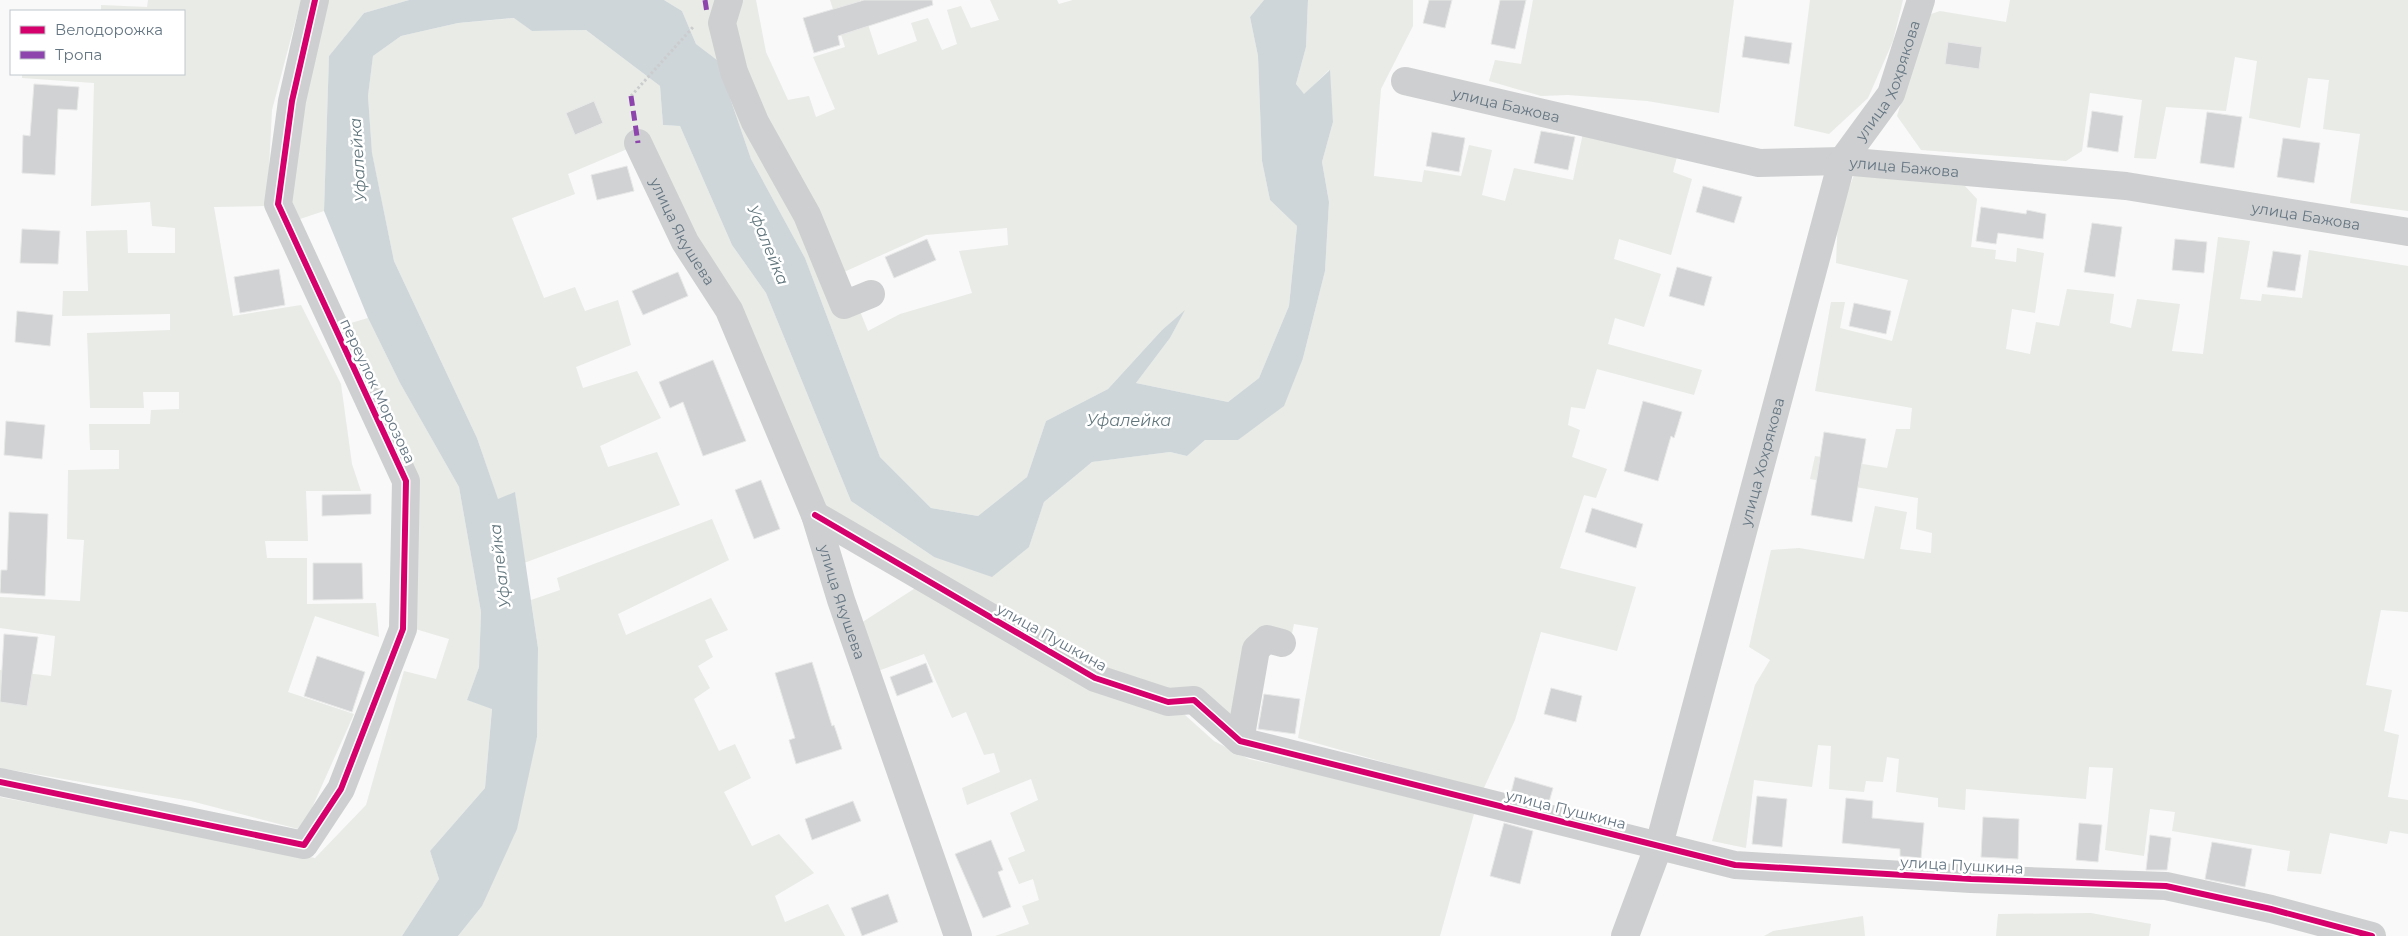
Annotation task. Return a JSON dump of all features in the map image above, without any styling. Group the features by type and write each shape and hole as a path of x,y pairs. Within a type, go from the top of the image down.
{"street":[{"name":"переулок Морозова","path":"0,782 304,845 341,789 404,629 406,481 278,204 292,101 315,0"},
{"path":"729,0 722,22 734,72 755,122 807,215 844,305 871,294"},
{"name":"улица Хохрякова","path":"1625,936 1659,845 1842,161 1891,94 1921,0"},
{"name":"улица Бажова","path":"1405,81 1759,163 1842,161 2126,186 2408,232"},
{"name":"улица Якушева","path":"638,144 685,242 729,310 815,515 841,600 958,936"},
{"name":"улица Пушкина","path":"815,515 1095,678 1168,702 1194,700 1240,741 1735,865 1971,879 2166,886 2272,909 2372,936"},
{"path":"1240,741 1256,649 1267,639 1282,643"}],"path":[{"path":"630,96 700,20"}],"shaded area":[{"path":"148,0 301,0 272,110 267,206 214,207 233,316 301,305 341,384 352,464 361,491 306,491 308,541 265,541 267,558 307,558 307,604 376,603 379,637 315,616 288,692 354,714 302,830 191,801 0,768 0,670 51,676 55,636 0,628 0,597 80,601 84,540 67,539 68,470 119,469 119,450 90,450 89,424 150,424 151,410 179,409 179,392 143,392 144,408 90,408 87,333 170,330 170,314 62,316 63,291 88,291 86,231 127,230 128,253 175,253 175,228 152,226 150,202 91,206 94,83 22,78 22,75 185,75 185,10 101,10 101,5 147,7"},
{"path":"328,0 409,0 364,13 329,56 324,211 300,219 290,197 310,73"},
{"path":"664,0 756,0 766,52 788,100 809,96 816,117 835,109 813,57 845,47 830,0 860,0 878,55 917,41 911,23 928,18 942,50 957,44 947,10 961,6 971,28 999,20 990,0 1057,0 1059,4 1073,0 1264,0 1250,17 1258,56 1262,161 1270,200 1297,226 1289,306 1259,378 1228,402 1136,383 1170,338 1184,311 1162,330 1108,389 1046,421 1027,477 978,516 931,508 880,457 805,258 751,159 717,60 696,44 682,11","holes":["1007,228 1008,245 959,251 972,293 900,314 868,331 844,272 926,235"]},
{"path":"1308,0 1413,0 1413,26 1381,89 1374,176 1422,182 1424,170 1461,176 1469,145 1492,150 1482,195 1505,201 1514,168 1573,180 1583,133 1678,153 1673,172 1692,179 1671,255 1619,239 1614,259 1661,274 1644,327 1615,318 1608,344 1702,370 1694,395 1597,369 1585,409 1571,407 1568,425 1580,430 1572,457 1607,469 1596,498 1584,495 1560,568 1636,587 1617,651 1541,632 1515,720 1483,790 1298,738 1318,628 1294,624 1288,652 1266,650 1252,730 1169,693 1094,668 823,508 695,238 651,139 568,174 575,194 512,218 544,298 575,287 585,311 618,300 631,345 576,367 583,388 637,371 661,418 600,446 608,467 657,452 680,505 524,563 515,493 498,500 477,438 394,261 372,154 368,96 373,56 401,36 458,23 515,18 532,31 586,30 660,86 663,125 680,126 732,245 766,293 851,501 934,557 1029,547 1044,502 1092,462 1170,452 1187,456 1205,440 1238,440 1303,358 1325,271 1329,202 1322,162 1333,122 1329,70 1304,95 1296,84 1306,47"},
{"path":"1533,0 1734,0 1719,113 1647,101 1568,95 1541,96 1489,81 1495,60 1521,64"},
{"path":"1810,0 1903,0 1893,41 1868,98 1829,134 1794,126"},
{"path":"2010,0 2408,0 2408,211 2350,203 2360,134 2323,129 2329,80 2308,78 2300,128 2249,118 2257,61 2235,57 2226,111 2166,107 2156,159 2134,158 2142,100 2090,93 2082,151 2066,161 1921,150 1897,116 1928,15 1940,11 2006,22"},
{"path":"1854,175 1965,186 1977,199 1971,247 1996,250 1995,259 2016,262 2017,248 2044,253 2035,313 2012,309 2006,349 2030,354 2036,322 2059,326 2067,289 2114,294 2110,323 2131,328 2137,299 2180,304 2172,351 2203,354 2218,237 2250,241 2240,299 2261,301 2262,294 2302,298 2309,250 2408,266 2408,612 2381,610 2366,685 2392,690 2384,731 2399,735 2388,797 2408,800 2408,834 2390,831 2387,844 2330,833 2321,874 2287,871 2290,851 2172,831 2175,812 2150,809 2144,856 2105,850 2113,768 2089,767 2086,799 1966,789 1965,810 1938,807 1938,798 1896,792 1899,759 1887,757 1883,782 1866,781 1864,792 1829,789 1831,746 1818,745 1812,787 1754,780 1746,848 1712,841 1755,685 1770,660 1749,647 1771,550 1799,548 1864,559 1875,506 1907,512 1900,549 1931,553 1932,533 1916,529 1918,498 1810,479 1815,456 1887,468 1896,429 1910,429 1912,408 1815,391 1831,302 1845,302 1840,328 1892,341 1908,280 1836,263 1838,217"},
{"path":"368,318 400,383 459,487 481,612 479,667 467,700 492,708 485,788 430,851 439,879 402,936 0,936 0,797 315,858 366,805 404,671 436,679 449,639 412,628 416,481 344,325"},
{"path":"712,519 729,560 618,614 626,635 711,598 728,630 705,640 713,657 698,666 710,688 694,699 719,751 735,744 751,778 724,792 752,846 779,834 814,873 775,896 785,922 828,904 845,936 458,936 482,906 537,737 538,648 531,600 560,590 557,578"},
{"path":"920,585 1158,710 1185,715 1214,741 1249,759 1354,782 1474,814 1440,936 995,936 1029,924 1022,906 1039,900 1033,879 1019,884 1008,858 1025,851 1010,813 1038,800 1031,779 967,805 962,788 1000,772 994,753 984,755 966,712 952,718 924,654 878,671 861,623"},
{"path":"2091,913 2151,924 2149,936 1996,936 1998,914"},
{"path":"1863,916 1865,936 1764,936 1773,931"}],"water":[{"name":"Уфалейка","path":"409,0 664,0 682,11 696,44 717,60 751,159 805,258 880,457 931,508 978,516 1027,477 1046,421 1108,389 1162,330 1185,310 1170,338 1136,383 1228,402 1259,378 1289,306 1297,226 1270,200 1262,161 1258,56 1250,17 1264,0 1308,0 1306,47 1296,84 1304,94 1330,70 1333,122 1322,162 1329,202 1325,271 1303,358 1284,406 1238,440 1205,440 1187,456 1170,452 1092,462 1044,502 1029,547 992,577 934,557 851,501 766,293 732,245 680,126 663,125 660,86 586,30 532,31 514,18 458,23 401,36 373,56 368,96 372,153 394,261 477,438 498,499 515,492 538,648 537,737 517,829 482,906 458,936 402,936 439,879 430,851 485,788 492,709 467,700 479,667 481,612 459,487 400,383 368,318 324,211 329,56 364,13"}],"building":[{"path":"864,0 932,0 933,5 838,36 840,45 814,53 803,18"},
{"path":"1429,0 1452,0 1445,28 1423,23"},
{"path":"1500,0 1526,0 1515,49 1491,44"},
{"path":"1745,36 1792,43 1789,64 1742,57"},
{"path":"1948,42 1982,47 1979,69 1945,64"},
{"path":"34,84 79,87 77,110 58,109 55,175 22,173 23,135 30,136"},
{"path":"594,101 603,123 575,135 566,113"},
{"path":"2092,111 2123,116 2118,152 2087,147"},
{"path":"2207,112 2242,117 2234,168 2200,163"},
{"path":"1541,131 1575,137 1568,170 1534,163"},
{"path":"1432,132 1465,138 1459,172 1426,166"},
{"path":"2283,138 2320,143 2314,183 2277,177"},
{"path":"627,166 634,191 597,200 591,175"},
{"path":"1703,186 1742,197 1734,223 1696,212"},
{"path":"1981,207 2026,214 2027,210 2046,214 2043,239 1998,233 1996,244 1976,241"},
{"path":"2092,223 2122,227 2115,277 2084,272"},
{"path":"22,229 60,231 58,264 20,263"},
{"path":"927,239 936,260 894,278 885,257"},
{"path":"2175,239 2207,242 2204,273 2172,270"},
{"path":"2273,251 2301,255 2295,291 2267,287"},
{"path":"1677,267 1712,277 1704,306 1669,296"},
{"path":"279,269 285,305 240,313 234,277"},
{"path":"678,272 688,296 643,315 632,291"},
{"path":"1854,303 1891,311 1886,334 1849,326"},
{"path":"17,311 53,315 50,346 15,342"},
{"path":"713,360 746,441 703,456 683,402 670,408 659,382"},
{"path":"1643,401 1682,412 1674,438 1671,436 1658,481 1624,471"},
{"path":"6,421 45,425 42,459 4,455"},
{"path":"1824,432 1866,439 1852,522 1811,515"},
{"path":"761,480 780,529 754,539 735,490"},
{"path":"371,494 371,514 322,516 322,495"},
{"path":"1592,508 1643,524 1636,548 1585,532"},
{"path":"9,512 48,514 45,596 0,593 1,570 7,570"},
{"path":"313,563 362,563 363,599 313,600"},
{"path":"4,634 38,637 27,706 0,702"},
{"path":"317,656 365,672 352,712 304,696"},
{"path":"812,662 832,726 834,725 842,749 796,764 789,740 795,738 775,673"},
{"path":"926,663 933,682 897,696 890,677"},
{"path":"1551,688 1582,696 1576,722 1544,714"},
{"path":"1264,694 1300,699 1295,734 1258,729"},
{"path":"1515,777 1553,788 1549,802 1511,793"},
{"path":"1757,796 1787,799 1782,847 1752,844"},
{"path":"1846,798 1873,801 1872,818 1924,823 1921,858 1900,856 1900,849 1842,843"},
{"path":"853,801 861,821 812,840 805,819"},
{"path":"1983,817 2019,819 2018,859 1981,857"},
{"path":"1504,823 1533,831 1520,884 1490,876"},
{"path":"2079,823 2102,825 2098,862 2076,860"},
{"path":"2150,835 2171,838 2167,870 2146,870"},
{"path":"991,840 1003,870 998,872 1011,907 983,918 955,854"},
{"path":"2212,842 2252,849 2245,887 2205,879"},
{"path":"888,894 898,922 862,936 851,908"}],"marked path":[{"path":"705,0 707,13"},
{"path":"631,96 638,143"}],"cycle path":[{"path":"0,782 304,845 341,789 403,629 406,481 278,204 292,101 315,0"},
{"path":"815,515 1095,678 1168,702 1194,700 1240,741 1735,865 1971,879 2166,886 2271,909 2372,936"}]}
